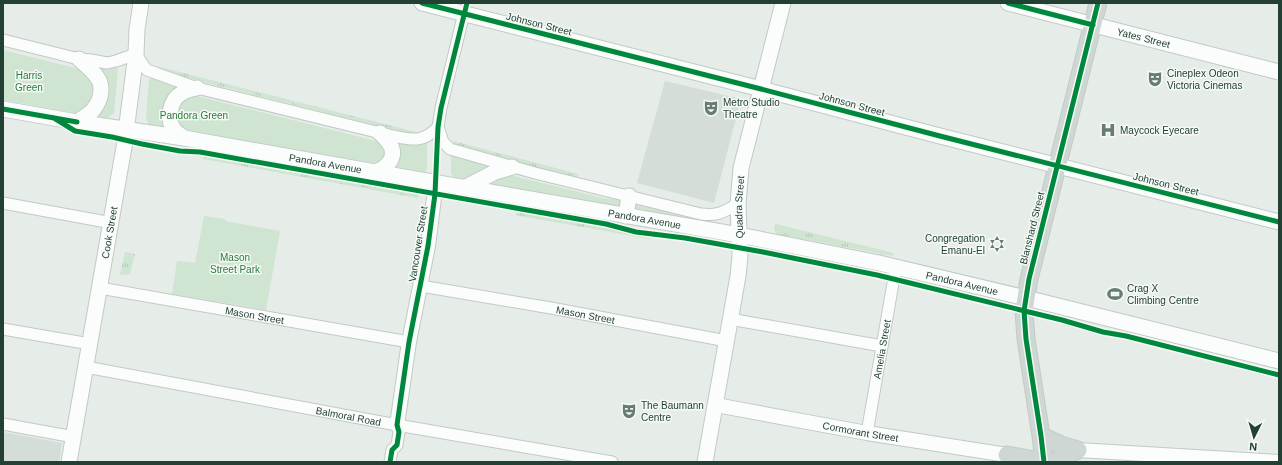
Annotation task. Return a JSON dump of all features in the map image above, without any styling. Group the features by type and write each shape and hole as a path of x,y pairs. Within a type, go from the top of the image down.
{"main road":[{"name":"Cook Street","path":"69,462 112,223 127,129 136,54 136,29 141,3"},
{"name":"Johnson Street","path":"422,3 465,8 761,89 1279,222"},
{"name":"Quadra Street","path":"705,462 739,272 738,204 741,168 783,3"},
{"name":"Yates Street","path":"1008,3 1279,72"},
{"name":"Blanshard Street","path":"1043,452 1026,340 1024,311 1028,279 1058,166 1098,3"},
{"path":"77,122 97,106 101,88 91,69 79,59"},
{"path":"184,138 176,132 171,123 170,115 172,106 175,98 182,93 197,88"},
{"name":"Pandora Avenue","path":"3,109 184,138 466,187 739,235 896,266 1279,362"},
{"path":"375,172 383,170 392,158 390,144 380,133"},
{"path":"466,187 495,172 512,167"},
{"path":"626,216 629,196"},
{"path":"1007,455 1013,451 1043,452 1061,445 1078,450"},
{"path":"1055,462 1078,450"}],"street":[{"path":"3,40 79,59 106,63 136,54 148,70 197,88 380,133 416,140 433,133 438,127 441,108 465,8"},
{"name":"Pandora Avenue","path":"438,127 443,142 450,149 512,167 701,214 713,215 738,204"},
{"name":"Vancouver Street","path":"390,462 392,450 397,445 399,432 397,425 409,342 428,246 436,182"},
{"path":"3,202 112,223"},
{"name":"Amelia Street","path":"867,433 896,266"},
{"name":"Mason Street","path":"421,286 551,308 726,341"},
{"name":"Mason Street","path":"100,288 409,342"},
{"path":"730,319 882,346"},
{"path":"3,329 90,344"},
{"name":"Balmoral Road","path":"86,367 397,425 612,462"},
{"name":"Cormorant Street","path":"716,404 867,433 1007,455"},
{"path":"3,424 74,437"},
{"path":"1078,450 1279,462"}],"shaded area":[{"path":"665,81 741,99 714,203 637,183"},
{"path":"3,432 62,443 59,462 3,462"}],"green space":[{"name":"Harris Green","path":"3,50 79,69 85,72 95,82 94,101 80,112 75,113 3,100"},
{"path":"97,66 118,68 114,113 107,119 94,116"},
{"path":"156,66 420,133 411,134 155,70"},
{"name":"Pandora Green","path":"151,77 179,86 169,129 148,126 146,118 149,79"},
{"name":"Pandora Green","path":"197,96 380,142 383,143 387,158 375,165 187,133 177,124 177,105 184,98"},
{"path":"427,141 427,168 425,173 391,170 394,142"},
{"path":"454,141 578,174 577,178 452,145"},
{"path":"451,154 493,166 467,181 455,178 451,174"},
{"path":"203,155 419,194 418,198 203,159"},
{"path":"510,175 607,199 619,198 621,200 622,208 483,183"},
{"path":"635,202 693,216 692,218 635,212 633,204"},
{"path":"518,211 614,228 650,237 650,239 515,215"},
{"name":"Mason Street Park","path":"204,216 280,231 266,310 172,294 177,261 195,263"},
{"path":"776,224 894,253 893,256 776,234 774,229"},
{"path":"125,252 135,254 130,274 120,275"}],"cycle path":[{"path":"422,3 1279,222"},
{"path":"390,462 392,450 397,445 399,432 397,425 409,342 428,246 435,194 438,127 441,108 467,3"},
{"path":"1008,3 1093,25"},
{"path":"1044,462 1026,339 1024,311 1029,279 1098,3"},
{"path":"3,109 77,122"},
{"path":"54,118 75,131 142,144 180,151 200,152 606,224 636,232 685,238 877,275 1279,375"}],"place":[{"name":"Cineplex Odeon Victoria Cinemas","path":"1155,79"},
{"name":"Metro Studio Theatre","path":"711,108"},
{"name":"Maycock Eyecare","path":"1108,130"},
{"name":"Congregation Emanu-El","path":"997,244"},
{"name":"Crag X Climbing Centre","path":"1115,294"},
{"name":"The Baumann Centre","path":"629,411"}]}
